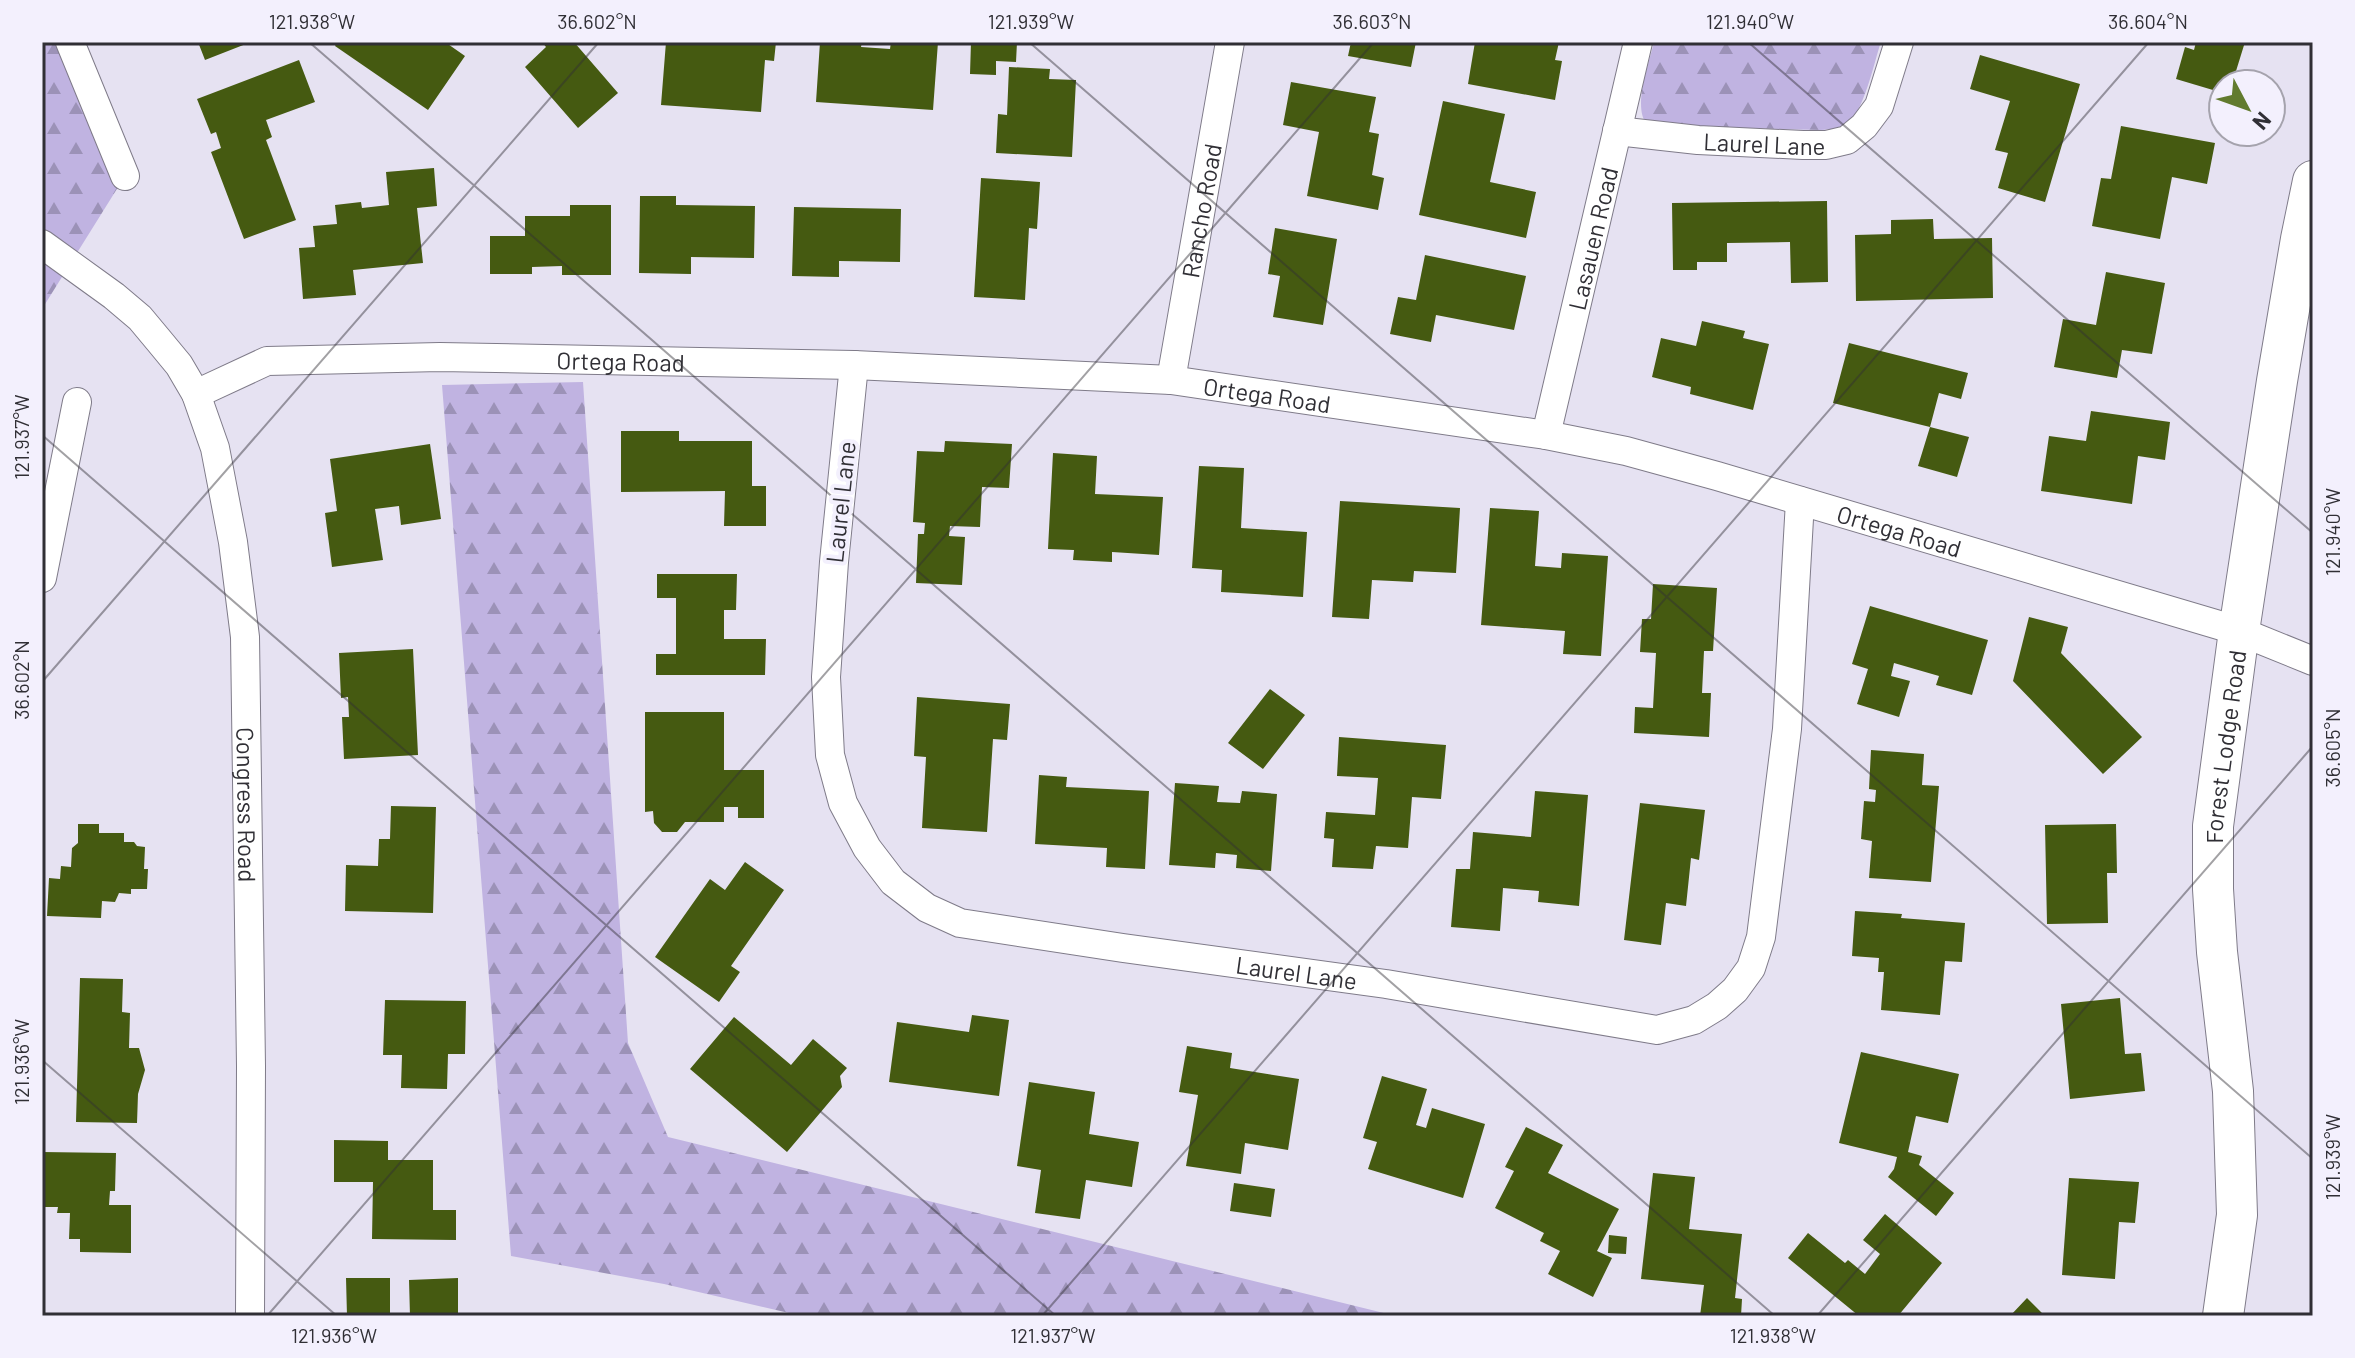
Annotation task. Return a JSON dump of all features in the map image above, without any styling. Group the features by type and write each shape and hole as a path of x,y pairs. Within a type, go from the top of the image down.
{"street":[{"path":"70,42 125,176"},
{"name":"Rancho Road","path":"1171,380 1230,42"},
{"name":"Lasauen Road","path":"1546,435 1638,42"},
{"name":"Laurel Lane","path":"1617,131 1698,140 1803,145 1826,145 1847,140 1864,126 1879,106 1899,42"},
{"name":"Forest Lodge Road","path":"2223,1316 2237,1215 2233,1091 2213,889 2213,826 2277,381 2313,181"},
{"name":"Congress Road","path":"42,244 140,318 179,365 196,394 215,448 233,542 245,637 251,1066 250,1316"},
{"name":"Ortega Road","path":"196,394 267,361 440,357 854,365 1171,380 1546,435 1626,451 2239,631 2313,661"},
{"name":"Laurel Lane","path":"854,365 826,677 830,755 843,803 867,848 893,882 927,908 960,923 1386,984 1657,1030 1694,1020 1735,990 1751,968 1761,937 1787,729 1800,501"},
{"path":"42,578 77,402"}],"green space":[{"path":"42,42 70,42 125,176 42,309"},
{"path":"1654,42 1881,42 1863,99 1852,119 1844,126 1821,130 1646,123 1642,115 1642,95"},
{"path":"583,382 628,1043 668,1137 1396,1316 802,1316 664,1284 511,1256 442,385"}],"building":[{"path":"198,42 251,42 205,60"},
{"path":"337,42 445,42 465,56 428,110 335,46"},
{"path":"542,42 574,42 618,93 578,128 525,67 546,47"},
{"path":"666,42 776,42 774,61 765,60 761,112 661,105"},
{"path":"820,42 862,42 861,47 890,49 891,42 938,42 933,110 816,102"},
{"path":"971,42 1017,42 1016,62 996,61 996,75 970,74"},
{"path":"1351,42 1416,42 1411,67 1348,56"},
{"path":"1475,42 1559,42 1555,60 1562,61 1555,100 1468,84"},
{"path":"2196,42 2245,42 2237,68 2207,68 2207,88 2176,79 2185,47 2194,50"},
{"path":"1980,55 2080,84 2045,202 1998,188 2008,153 1995,150 2010,101 1970,89"},
{"path":"299,60 315,102 266,120 272,137 266,140 296,220 244,239 211,152 221,148 216,132 211,134 197,99"},
{"path":"1009,67 1050,69 1049,79 1076,80 1072,157 996,153 998,114 1007,115"},
{"path":"1291,82 1376,97 1369,132 1379,134 1372,175 1384,178 1378,210 1307,196 1319,132 1283,125"},
{"path":"1443,101 1505,114 1490,182 1536,192 1526,238 1419,215"},
{"path":"2121,126 2207,142 2207,148 2214,148 2207,184 2172,177 2160,239 2092,226 2101,178 2111,179"},
{"path":"434,168 437,206 417,208 423,263 353,270 356,295 303,299 299,248 315,247 313,226 337,224 335,205 361,202 362,208 389,205 386,172"},
{"path":"981,178 1040,182 1037,229 1029,228 1025,300 974,297"},
{"path":"640,196 676,196 676,205 755,206 754,258 691,257 691,274 639,273"},
{"path":"1827,201 1828,282 1791,283 1790,242 1727,243 1727,262 1697,262 1697,270 1673,270 1672,203"},
{"path":"570,205 611,205 611,275 562,275 562,266 532,267 532,274 490,274 490,236 525,236 525,216 570,216"},
{"path":"794,207 901,209 900,262 839,261 839,277 792,276"},
{"path":"1933,219 1934,239 1992,238 1993,298 1856,301 1855,235 1891,234 1891,220"},
{"path":"1275,228 1337,239 1323,325 1273,317 1280,276 1268,274"},
{"path":"1425,255 1526,276 1514,330 1436,315 1431,342 1390,334 1398,297 1416,300"},
{"path":"2106,272 2165,283 2152,354 2122,350 2117,378 2054,367 2063,319 2096,325"},
{"path":"1702,321 1745,331 1743,338 1769,344 1753,410 1690,394 1691,387 1652,377 1661,338 1696,346"},
{"path":"1849,343 1968,373 1961,399 1939,393 1930,427 1833,403"},
{"path":"2091,411 2170,422 2165,460 2138,456 2132,504 2041,491 2049,436 2086,441"},
{"path":"1930,427 1969,437 1957,477 1918,466"},
{"path":"621,431 679,431 679,441 752,441 752,486 766,486 766,526 724,526 725,491 621,492"},
{"path":"945,441 1012,444 1009,488 982,487 980,527 950,526 949,536 965,537 962,585 916,583 918,534 924,534 925,523 913,522 917,451 944,452"},
{"path":"430,444 441,519 401,525 399,506 375,509 383,560 332,567 325,513 337,511 330,459"},
{"path":"1053,453 1097,456 1095,494 1163,497 1159,555 1112,552 1112,562 1073,560 1074,550 1048,549"},
{"path":"1199,466 1244,468 1241,528 1307,532 1303,597 1221,592 1222,570 1192,568"},
{"path":"1340,501 1460,508 1456,573 1414,571 1413,582 1372,580 1369,619 1332,617"},
{"path":"1490,508 1539,511 1535,566 1561,568 1562,553 1608,556 1601,656 1563,654 1565,631 1481,625"},
{"path":"657,574 737,574 736,610 724,610 724,639 766,639 765,675 656,675 656,654 676,654 676,598 657,598"},
{"path":"1653,584 1717,588 1713,651 1704,651 1702,693 1711,693 1709,737 1634,733 1635,707 1653,708 1656,653 1640,652 1642,619 1651,619"},
{"path":"1870,606 1988,640 1972,695 1936,685 1939,676 1894,663 1891,676 1910,681 1899,717 1857,704 1868,669 1852,664"},
{"path":"2029,617 2068,627 2061,653 2142,737 2103,774 2013,681"},
{"path":"413,649 418,755 344,759 342,717 349,717 348,697 341,698 339,653"},
{"path":"1270,689 1305,715 1263,769 1228,743"},
{"path":"917,697 1010,704 1007,740 993,739 987,832 922,828 926,757 914,756"},
{"path":"645,712 724,712 724,770 764,770 764,818 738,818 738,807 724,807 724,822 685,822 677,832 662,832 654,823 653,811 645,812"},
{"path":"1339,737 1446,745 1441,799 1412,797 1408,848 1376,846 1373,869 1332,867 1334,839 1324,838 1326,812 1375,815 1378,778 1337,776"},
{"path":"1871,750 1924,754 1922,785 1939,786 1931,882 1869,878 1872,841 1861,839 1864,801 1875,802 1876,790 1869,789"},
{"path":"1039,775 1067,777 1066,787 1149,791 1145,869 1106,867 1107,848 1035,844"},
{"path":"1175,783 1219,786 1217,802 1240,803 1242,791 1277,794 1271,871 1236,868 1237,855 1216,853 1215,868 1169,865"},
{"path":"1535,791 1588,795 1579,906 1538,902 1539,891 1503,888 1500,931 1451,927 1456,869 1470,869 1473,832 1531,837"},
{"path":"1640,803 1705,810 1699,860 1691,858 1686,906 1666,903 1661,945 1624,940"},
{"path":"391,806 436,807 433,913 345,911 346,865 378,866 379,839 390,839"},
{"path":"78,824 99,824 99,833 124,833 124,842 145,847 147,889 131,889 131,894 119,893 115,902 102,901 101,918 47,916 49,878 60,879 61,866 71,867 72,848 78,843"},
{"path":"2116,824 2117,873 2107,873 2108,923 2047,924 2045,825"},
{"path":"745,862 784,890 731,966 740,972 719,1002 655,957 710,879 725,890"},
{"path":"1855,911 1965,923 1962,962 1945,961 1940,1015 1881,1010 1884,972 1878,972 1879,958 1852,956"},
{"path":"80,978 123,979 122,1012 130,1013 129,1048 139,1048 145,1070 138,1094 137,1123 76,1122"},
{"path":"2120,998 2125,1054 2141,1053 2145,1091 2070,1099 2061,1004"},
{"path":"385,1000 466,1001 465,1054 448,1054 447,1089 401,1088 402,1055 383,1055"},
{"path":"972,1015 1009,1020 999,1096 889,1082 897,1022 969,1032"},
{"path":"734,1017 791,1065 813,1039 847,1068 840,1076 842,1087 787,1152 690,1069"},
{"path":"1187,1046 1232,1053 1230,1068 1299,1079 1288,1150 1245,1143 1241,1174 1186,1166 1198,1095 1179,1092"},
{"path":"1861,1052 1959,1074 1948,1123 1916,1116 1908,1152 1922,1156 1919,1165 1954,1193 1936,1216 1888,1177 1897,1157 1839,1143"},
{"path":"1382,1076 1427,1089 1416,1125 1426,1128 1432,1108 1485,1124 1463,1198 1368,1169 1377,1142 1363,1138"},
{"path":"1029,1082 1095,1092 1089,1134 1139,1142 1132,1187 1086,1180 1080,1219 1035,1213 1041,1170 1017,1166"},
{"path":"1526,1127 1563,1145 1548,1173 1619,1209 1597,1251 1612,1258 1593,1297 1548,1274 1560,1251 1540,1241 1544,1233 1495,1208 1514,1171 1505,1167"},
{"path":"334,1140 388,1141 388,1160 433,1160 433,1210 456,1210 456,1240 372,1239 373,1182 334,1182"},
{"path":"42,1152 116,1153 115,1191 110,1191 109,1205 131,1205 131,1253 80,1252 80,1239 69,1239 70,1213 57,1213 58,1207 42,1207"},
{"path":"1653,1173 1695,1177 1689,1229 1742,1234 1735,1298 1742,1299 1741,1316 1700,1316 1704,1285 1641,1279"},
{"path":"2069,1178 2139,1182 2135,1223 2119,1222 2115,1279 2062,1275"},
{"path":"1234,1183 1275,1189 1271,1217 1230,1211"},
{"path":"1885,1214 1942,1263 1898,1316 1859,1316 1788,1258 1808,1233 1845,1263 1848,1260 1865,1274 1880,1254 1863,1240"},
{"path":"1609,1235 1627,1237 1626,1254 1608,1253"},
{"path":"346,1278 390,1278 390,1316 347,1316"},
{"path":"458,1278 458,1316 410,1316 409,1280"},
{"path":"2027,1298 2045,1316 2010,1316"}]}
